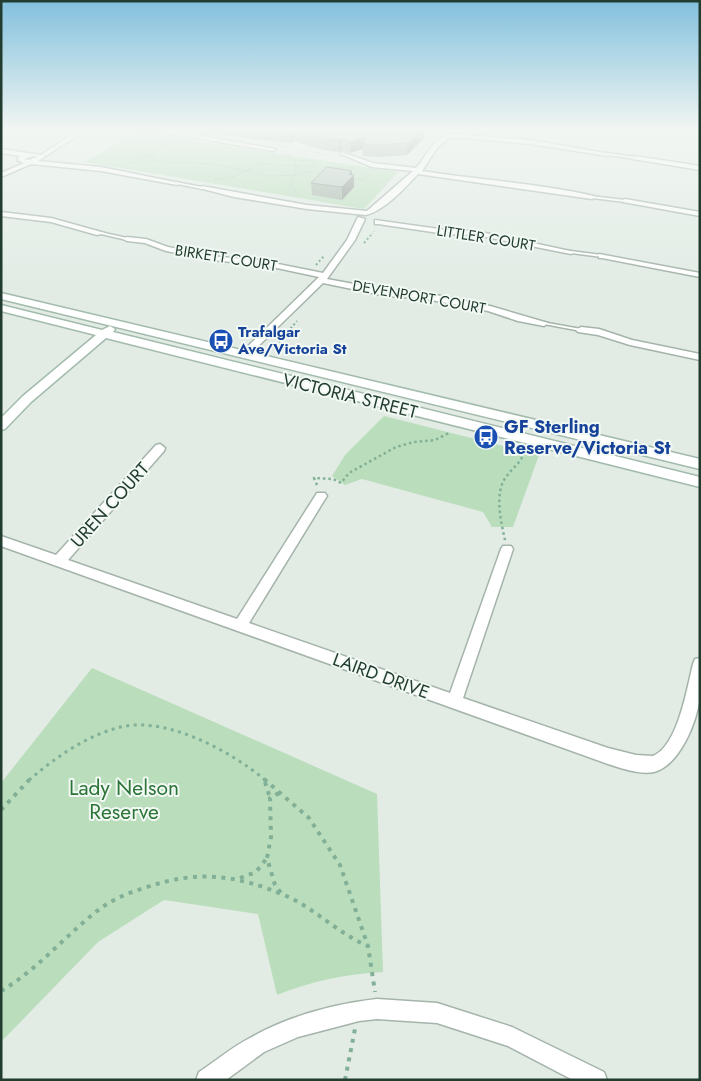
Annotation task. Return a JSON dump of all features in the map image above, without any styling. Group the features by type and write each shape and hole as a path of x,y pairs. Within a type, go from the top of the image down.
{"street":[{"path":"169,181 177,183"},
{"path":"234,367 245,354 324,278 357,231 365,215 385,201 407,181"},
{"path":"478,181 519,185 592,197"},
{"path":"202,188 307,207 347,211 365,215 383,214"},
{"path":"357,231 384,220 385,201"},
{"path":"625,201 700,214"},
{"path":"1,214 39,218 101,233"},
{"name":"LITTLER COURT","path":"383,214 401,224"},
{"name":"LITTLER COURT","path":"365,215 376,222 401,224 446,232 481,234 571,252"},
{"name":"BIRKETT COURT","path":"127,239 146,241 166,249 220,259 258,262 324,278"},
{"path":"602,256 700,275"},
{"name":"DEVENPORT COURT","path":"324,278 386,293 421,295 490,309 521,319 544,323"},
{"name":"VICTORIA STREET","path":"1,296 700,464"},
{"name":"VICTORIA STREET","path":"1,308 700,482"},
{"path":"1,417 27,399 117,323"},
{"path":"581,330 599,332 630,342 700,357"},
{"path":"1,426 27,399"},
{"name":"UREN COURT","path":"59,561 160,448"},
{"path":"240,626 320,496"},
{"name":"LAIRD DRIVE","path":"1,541 454,702 632,763 655,764 670,754 681,733 700,664"},
{"path":"454,702 508,549"},
{"path":"207,1080 257,1045 296,1027 368,1010 437,1013 512,1037 596,1080"}],"lane":[{"path":"177,183 202,188"},
{"path":"592,197 625,201"},
{"path":"101,233 127,239"},
{"path":"571,252 602,256"},
{"path":"544,323 581,330"}],"path":[{"path":"292,181 290,186 303,197 302,199"},
{"path":"320,496 314,478 333,479 341,482 349,473 396,447 414,442 435,440 450,432"},
{"path":"508,549 503,533 500,504 501,493 504,479 522,462 525,451"},
{"path":"1,810 29,780 57,757 92,737 119,728 143,724 167,729 211,744 264,780 309,818 340,865 368,946 368,1010 345,1080"},
{"path":"240,878 256,872 267,858 271,837 270,798 264,780"},
{"path":"270,798 279,793"},
{"path":"267,858 276,885 282,894"},
{"path":"1,991 38,963 71,931 99,908 128,894 164,881 196,875 240,878 282,894 310,909 355,941 368,946"}],"green space":[{"path":"200,181 389,181 364,209"},
{"path":"384,416 539,455 513,527 492,527 483,512 362,479 345,485 332,476 345,455"},
{"name":"Lady Nelson Reserve","path":"92,668 377,794 383,972 329,979 277,995 258,914 164,900 98,942 1,1042 1,783"}],"building":[{"path":"313,181 348,181 342,187 311,183"}],"place":[{"name":"Trafalgar Ave/Victoria St","path":"221,341"},
{"name":"GF Sterling Reserve/Victoria St","path":"486,437"}]}
